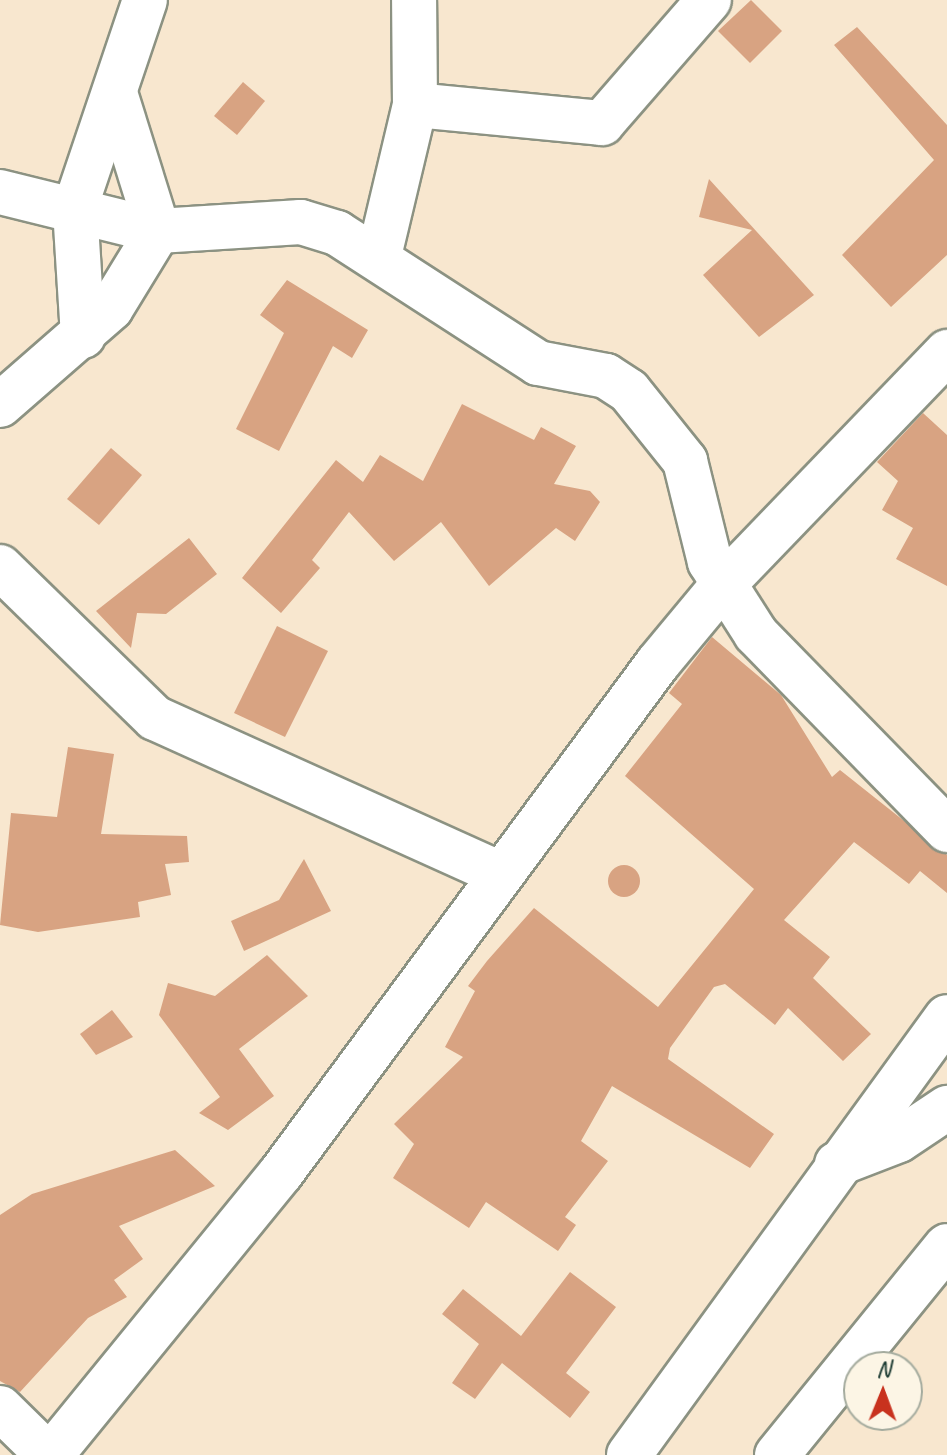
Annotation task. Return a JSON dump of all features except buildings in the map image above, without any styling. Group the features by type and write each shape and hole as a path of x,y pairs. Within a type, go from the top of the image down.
{"street":[{"path":"83,336 75,208 145,0"},
{"path":"379,256 415,105 414,0"},
{"path":"415,105 602,123 709,0"},
{"path":"0,405 83,336 127,289 158,231 115,93"},
{"path":"0,192 75,208 158,231 301,222 379,256 538,363 606,376 629,391 685,461 722,586 862,750 947,830"},
{"path":"0,1408 49,1455 281,1173 500,874 722,586 947,352"},
{"path":"0,567 155,718 500,874"},
{"path":"629,1455 837,1164 947,1017"},
{"path":"837,1164 899,1140 947,1108"},
{"path":"777,1455 947,1246"}]}
